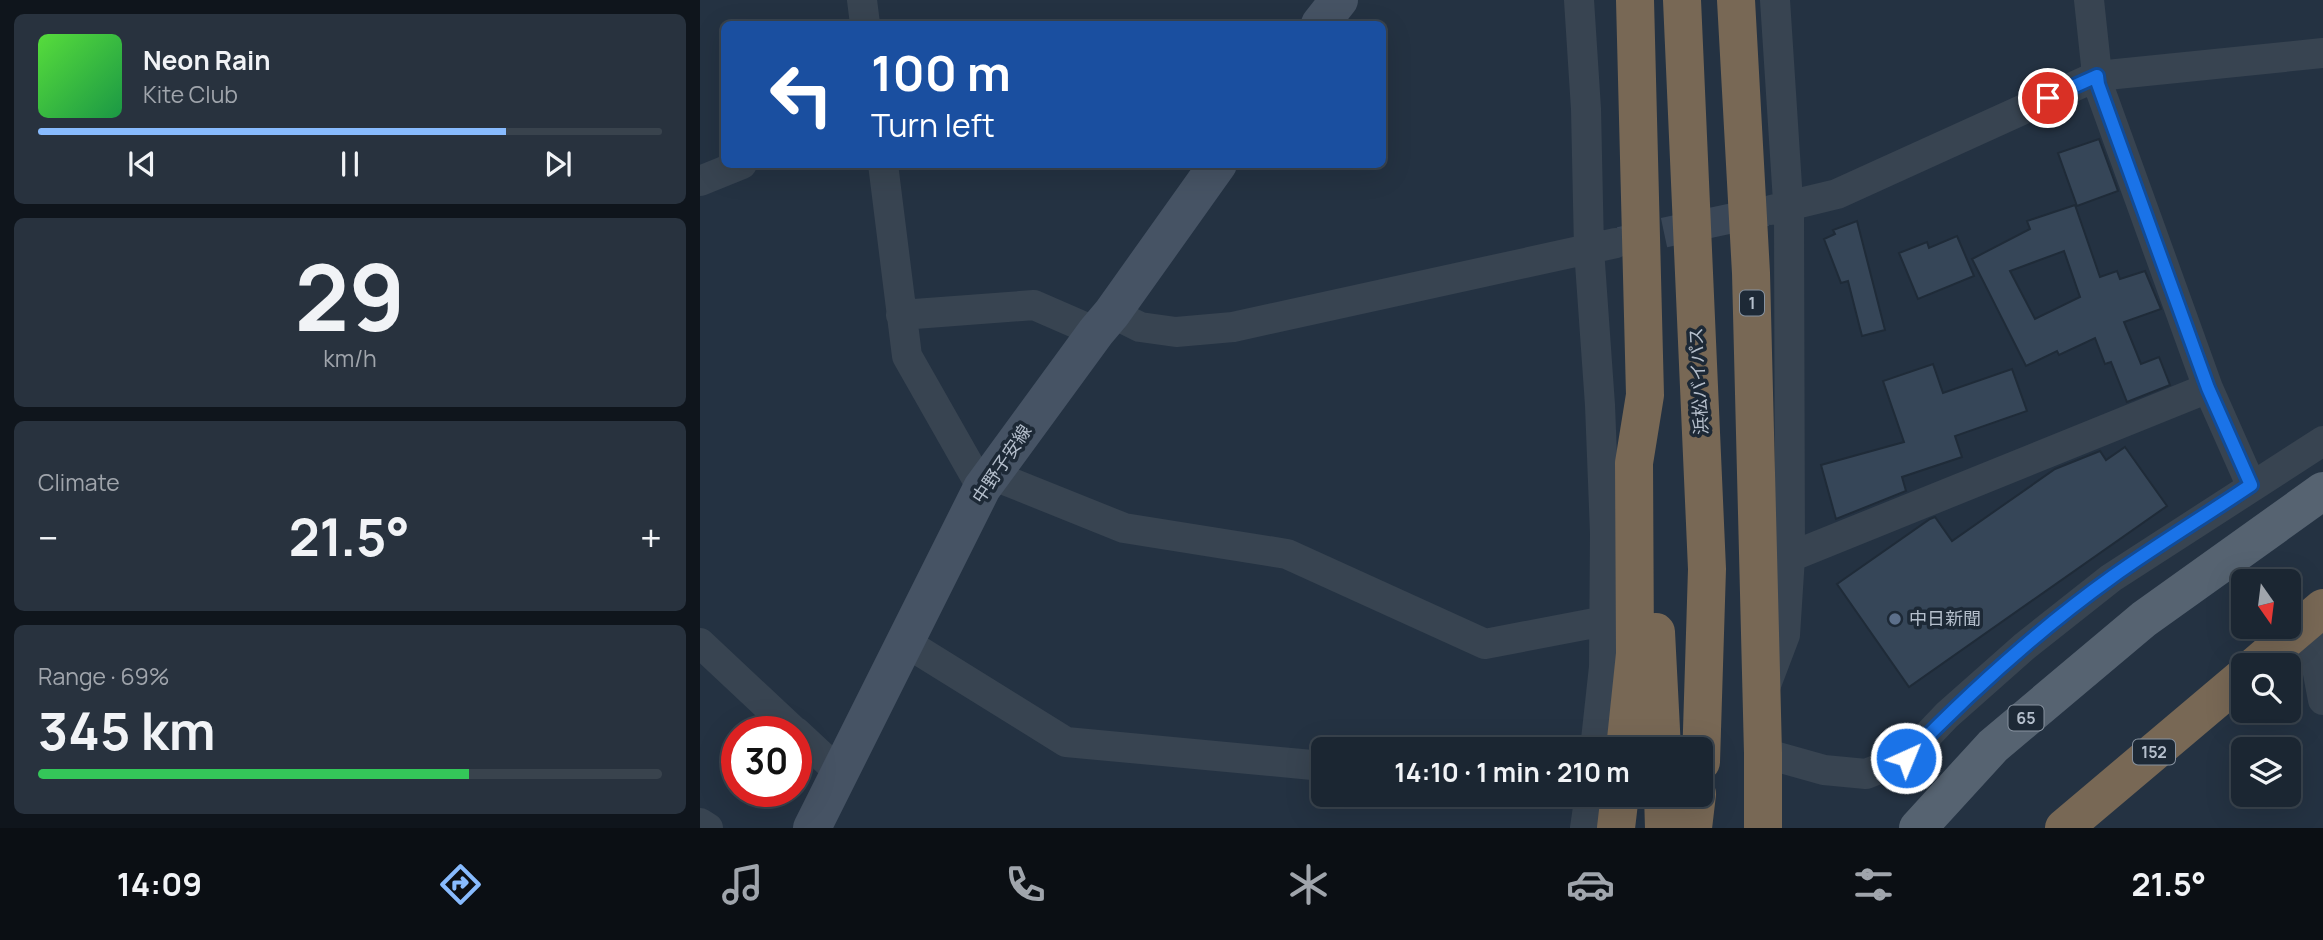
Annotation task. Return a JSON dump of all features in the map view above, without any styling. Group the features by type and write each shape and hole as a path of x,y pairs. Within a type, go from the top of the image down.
{"highway":[{"path":"1635,0 1645,395 1661,737"},
{"name":"浜松バイパス","path":"1682,0 1707,569 1702,737"},
{"name":"1","path":"1736,0 1752,287 1763,828"},
{"path":"1626,737 1635,654 1634,463 1645,395"},
{"path":"2270,653 2316,615"},
{"name":"152","path":"2064,828 2231,687"},
{"path":"1616,828 1618,807"},
{"path":"1663,807 1664,828"},
{"path":"1693,828 1695,807"}],"main road":[{"path":"1322,21 1339,0"},
{"name":"中野子安線","path":"812,828 987,481 1215,168"},
{"name":"65","path":"1918,828 1993,746 2144,619 2323,491"}],"street":[{"path":"862,0 866,21"},
{"path":"1579,0 1586,109 1602,246 1600,405 1605,621 1604,667 1596,737"},
{"path":"1762,697 1785,635 1790,557 1775,0"},
{"path":"2089,0 2098,84 2208,388 2251,485"},
{"path":"1779,208 1837,194 2097,76 2323,54"},
{"path":"700,181 732,168"},
{"path":"883,168 906,356 987,481 1124,528 1287,554 1485,644 1605,621"},
{"path":"901,315 1034,305 1104,322 1176,332 1233,327 1602,246"},
{"path":"1790,557 2208,388"},
{"path":"1763,753 1824,770 1866,774 1906,758 1947,715 2015,655 2101,586 2323,440"},
{"path":"2316,615 2323,700"},
{"path":"905,642 1066,742 1311,765"},
{"path":"700,643 779,716"},
{"path":"812,747 840,773"},
{"path":"1585,828 1588,807"},
{"path":"700,823 708,828"}],"building":[{"path":"2099,139 2118,191 2077,206 2058,153"},
{"path":"2075,205 2100,277 2117,271 2120,279 2145,271 2161,309 2124,322 2141,364 2159,357 2170,385 2127,402 2111,362 2105,364 2095,338 2059,355 2057,351 2026,366 1972,259 2030,229 2027,221","holes":["2064,251 2080,297 2035,319 2010,271"]},
{"path":"1857,221 1885,330 1862,336 1848,281 1841,283 1824,239 1835,234 1833,230"},
{"path":"1957,236 1974,276 1918,299 1899,253 1927,242 1929,248"},
{"path":"1933,364 1943,393 2012,369 2027,411 1955,436 1962,457 1902,477 1906,491 1836,519 1821,465 1904,442 1883,381"},
{"path":"2125,447 2167,506 1909,687 1837,584 1930,519 1935,517 1952,541 2055,469 2100,451 2106,460"}],"tunnel":[{"path":"1620,242 1766,211"}],"place":[{"name":"中日新聞","path":"1895,619"}],"route":[{"path":"1906,758 1947,715 2025,646 2111,578 2251,485 2208,388 2097,76 2048,98"}]}
